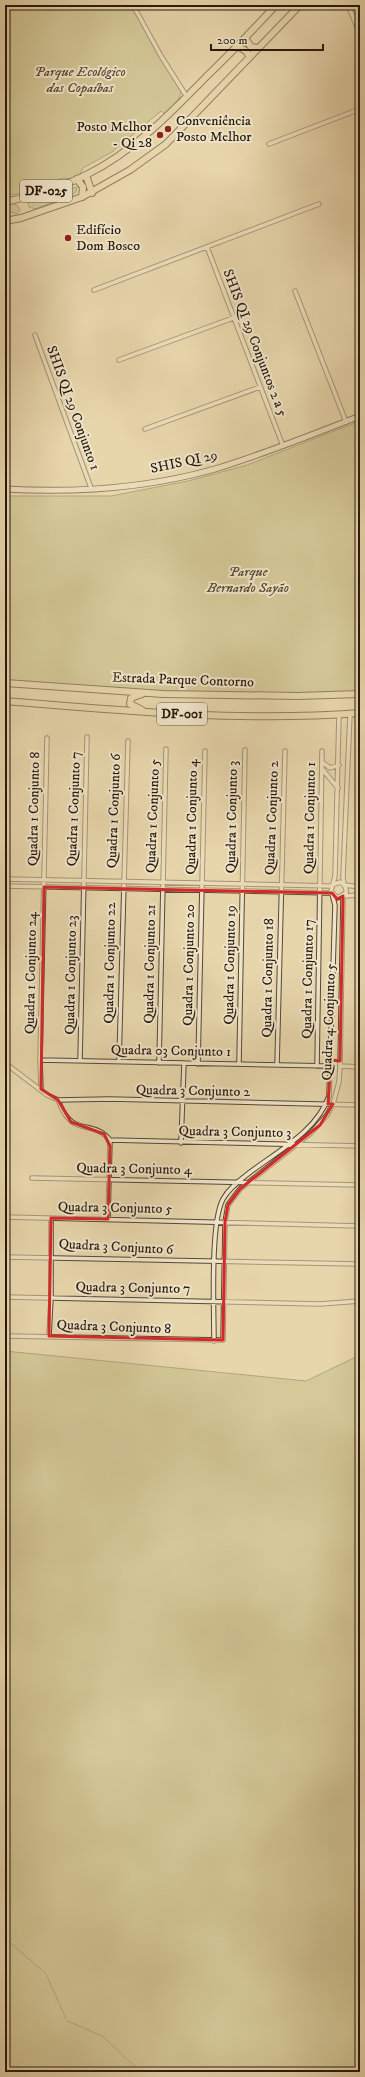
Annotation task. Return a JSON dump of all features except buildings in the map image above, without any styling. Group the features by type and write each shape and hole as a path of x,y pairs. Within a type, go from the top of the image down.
{"main road":[{"name":"DF-025","path":"5,202 25,198 77,179 131,147 159,124 187,97 276,5"},
{"name":"DF-025","path":"5,221 21,218 92,193 130,170 166,144 300,5"},
{"path":"245,38 251,47 258,48"},
{"path":"238,46 246,51 250,57"},
{"path":"86,175 92,193"},
{"path":"77,179 83,187 82,197"},
{"name":"Estrada Parque Contorno","path":"5,683 186,695 298,696 360,694"},
{"path":"145,693 134,696 130,700 130,704 147,713"},
{"name":"DF-001","path":"5,701 147,713 252,716 360,713"}],"street":[{"path":"133,5 158,51 187,97"},
{"path":"348,5 360,33"},
{"path":"270,144 360,109"},
{"path":"94,290 319,204"},
{"name":"SHIS QI 29 Conjuntos 2 a 5","path":"207,247 283,446"},
{"path":"295,290 346,422"},
{"path":"119,360 233,318"},
{"name":"SHIS QI 29 Conjunto 1","path":"34,335 91,488"},
{"path":"145,430 260,387"},
{"name":"SHIS QI 29","path":"5,489 55,491 174,478 215,469 283,446 360,416"},
{"path":"332,894 332,886 335,876 339,763 339,714"},
{"path":"344,896 347,891 343,876 350,714"},
{"path":"5,840 7,734"},
{"name":"Quadra 1 Conjunto 7","path":"83,888 87,736"},
{"name":"Quadra 1 Conjunto 8","path":"44,887 47,738"},
{"name":"Quadra 1 Conjunto 6","path":"122,889 128,741"},
{"path":"339,747 348,748"},
{"name":"Quadra 1 Conjunto 5","path":"162,890 166,749"},
{"name":"Quadra 1 Conjunto 3","path":"242,892 245,750"},
{"name":"Quadra 1 Conjunto 4","path":"202,890 205,751"},
{"name":"Quadra 1 Conjunto 2","path":"281,892 285,751"},
{"name":"Quadra 1 Conjunto 1","path":"321,893 322,751"},
{"path":"322,762 330,768 347,761"},
{"path":"322,769 338,788"},
{"path":"5,879 281,886 332,886 340,882 345,885 360,887"},
{"path":"5,886 321,893 332,894 337,898 360,895"},
{"name":"Quadra 1 Conjunto 24","path":"40,1060 44,887"},
{"name":"Quadra 1 Conjunto 23","path":"80,1061 83,888"},
{"name":"Quadra 1 Conjunto 22","path":"119,1061 122,889"},
{"name":"Quadra 1 Conjunto 21","path":"160,1063 162,890"},
{"name":"Quadra 1 Conjunto 20","path":"198,1064 202,890"},
{"name":"Quadra 1 Conjunto 19","path":"239,1063 242,892"},
{"name":"Quadra 1 Conjunto 18","path":"277,1065 281,892"},
{"name":"Quadra 1 Conjunto 17","path":"317,1066 321,893"},
{"name":"Quadra 1 Conjunto 17","path":"236,1183 311,1125 326,1104 331,1089 334,905 332,894"},
{"name":"Quadra 4 Conjunto 5","path":"223,1340 225,1222 228,1205 240,1189 297,1145 320,1125 334,1104 340,1068 344,896"},
{"path":"40,1060 41,1089"},
{"name":"Quadra 03 Conjunto 1","path":"40,1060 198,1064 239,1063 317,1066 331,1068 360,1067"},
{"path":"331,1060 340,1060"},
{"path":"5,1063 47,1095 58,1100 65,1115 71,1122 80,1127 100,1131 110,1140 108,1219"},
{"path":"181,1143 184,1063"},
{"name":"Quadra 3 Conjunto 2","path":"58,1100 109,1099 182,1102 360,1105"},
{"name":"Quadra 3 Conjunto 3","path":"110,1140 181,1143 360,1146"},
{"name":"Quadra 3 Conjunto 4","path":"32,1178 360,1185"},
{"path":"214,1340 216,1221 223,1199 236,1183"},
{"name":"Quadra 3 Conjunto 5","path":"5,1217 225,1222"},
{"name":"Quadra 3 Conjunto 6","path":"51,1218 52,1258 360,1264"},
{"path":"225,1222 360,1226"},
{"path":"5,1257 52,1258 52,1298 49,1336"},
{"name":"Quadra 3 Conjunto 7","path":"5,1297 320,1304 360,1301"},
{"name":"Quadra 3 Conjunto 8","path":"5,1336 223,1340"}],"highlighted area":[{"path":"44,887 332,893 337,899 343,896 340,1061 331,1060 328,1104 333,1104 320,1125 240,1189 228,1205 225,1222 223,1340 49,1336 51,1218 108,1219 110,1146 104,1134 71,1122 58,1100 41,1089"}],"green space":[{"name":"Parque Ecológico das Copaíbas","path":"5,5 133,5 141,23 181,90 178,100 165,114 161,111 112,152 83,168 78,178 60,179 55,181 54,186 58,191 77,187 76,192 72,195 35,209 29,207 28,204 32,197 43,191 41,189 5,196"},
{"path":"5,198 18,206 20,210 17,214 10,212 5,219"},
{"name":"Parque Bernardo Sayão","path":"360,421 360,695 203,695 5,682 5,496 111,496 188,481 247,465"},
{"path":"5,1351 306,1381 360,1355 360,2072 5,2072"}],"waterway":[{"path":"5,1938 46,1974 67,2021 102,2036 141,2072"}],"place":[{"name":"Conveniência Posto Melhor","path":"168,129"},
{"name":"Posto Melhor - Qi 28","path":"160,135"},
{"name":"Edifício Dom Bosco","path":"68,238"}]}
